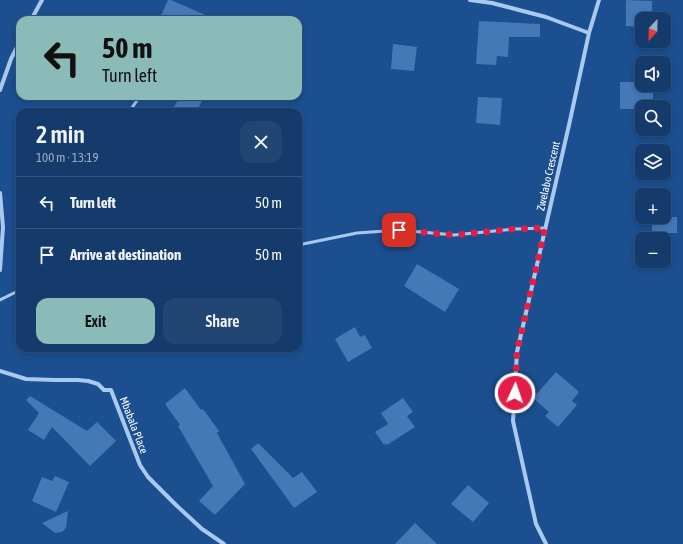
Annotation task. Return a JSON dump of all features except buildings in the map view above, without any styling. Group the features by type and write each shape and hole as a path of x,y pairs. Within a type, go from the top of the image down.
{"street":[{"path":"32,16 42,0"},
{"path":"470,0 492,3 546,17 589,33"},
{"name":"Zwelabo Crescent","path":"546,544 536,524 513,421 517,352 589,33 599,0"},
{"path":"0,90 16,49"},
{"path":"0,193 3,227 0,270"},
{"name":"Mbabala Place","path":"0,372 26,379 88,381 98,384 104,390 111,390 140,465 148,477 202,529 224,544"}],"lane":[{"path":"302,243 357,233 399,230 454,235 515,229 545,228"},
{"path":"0,300 16,292"}],"route":[{"path":"399,230 429,234 454,235 515,229 545,228 517,352 515,393"}]}
